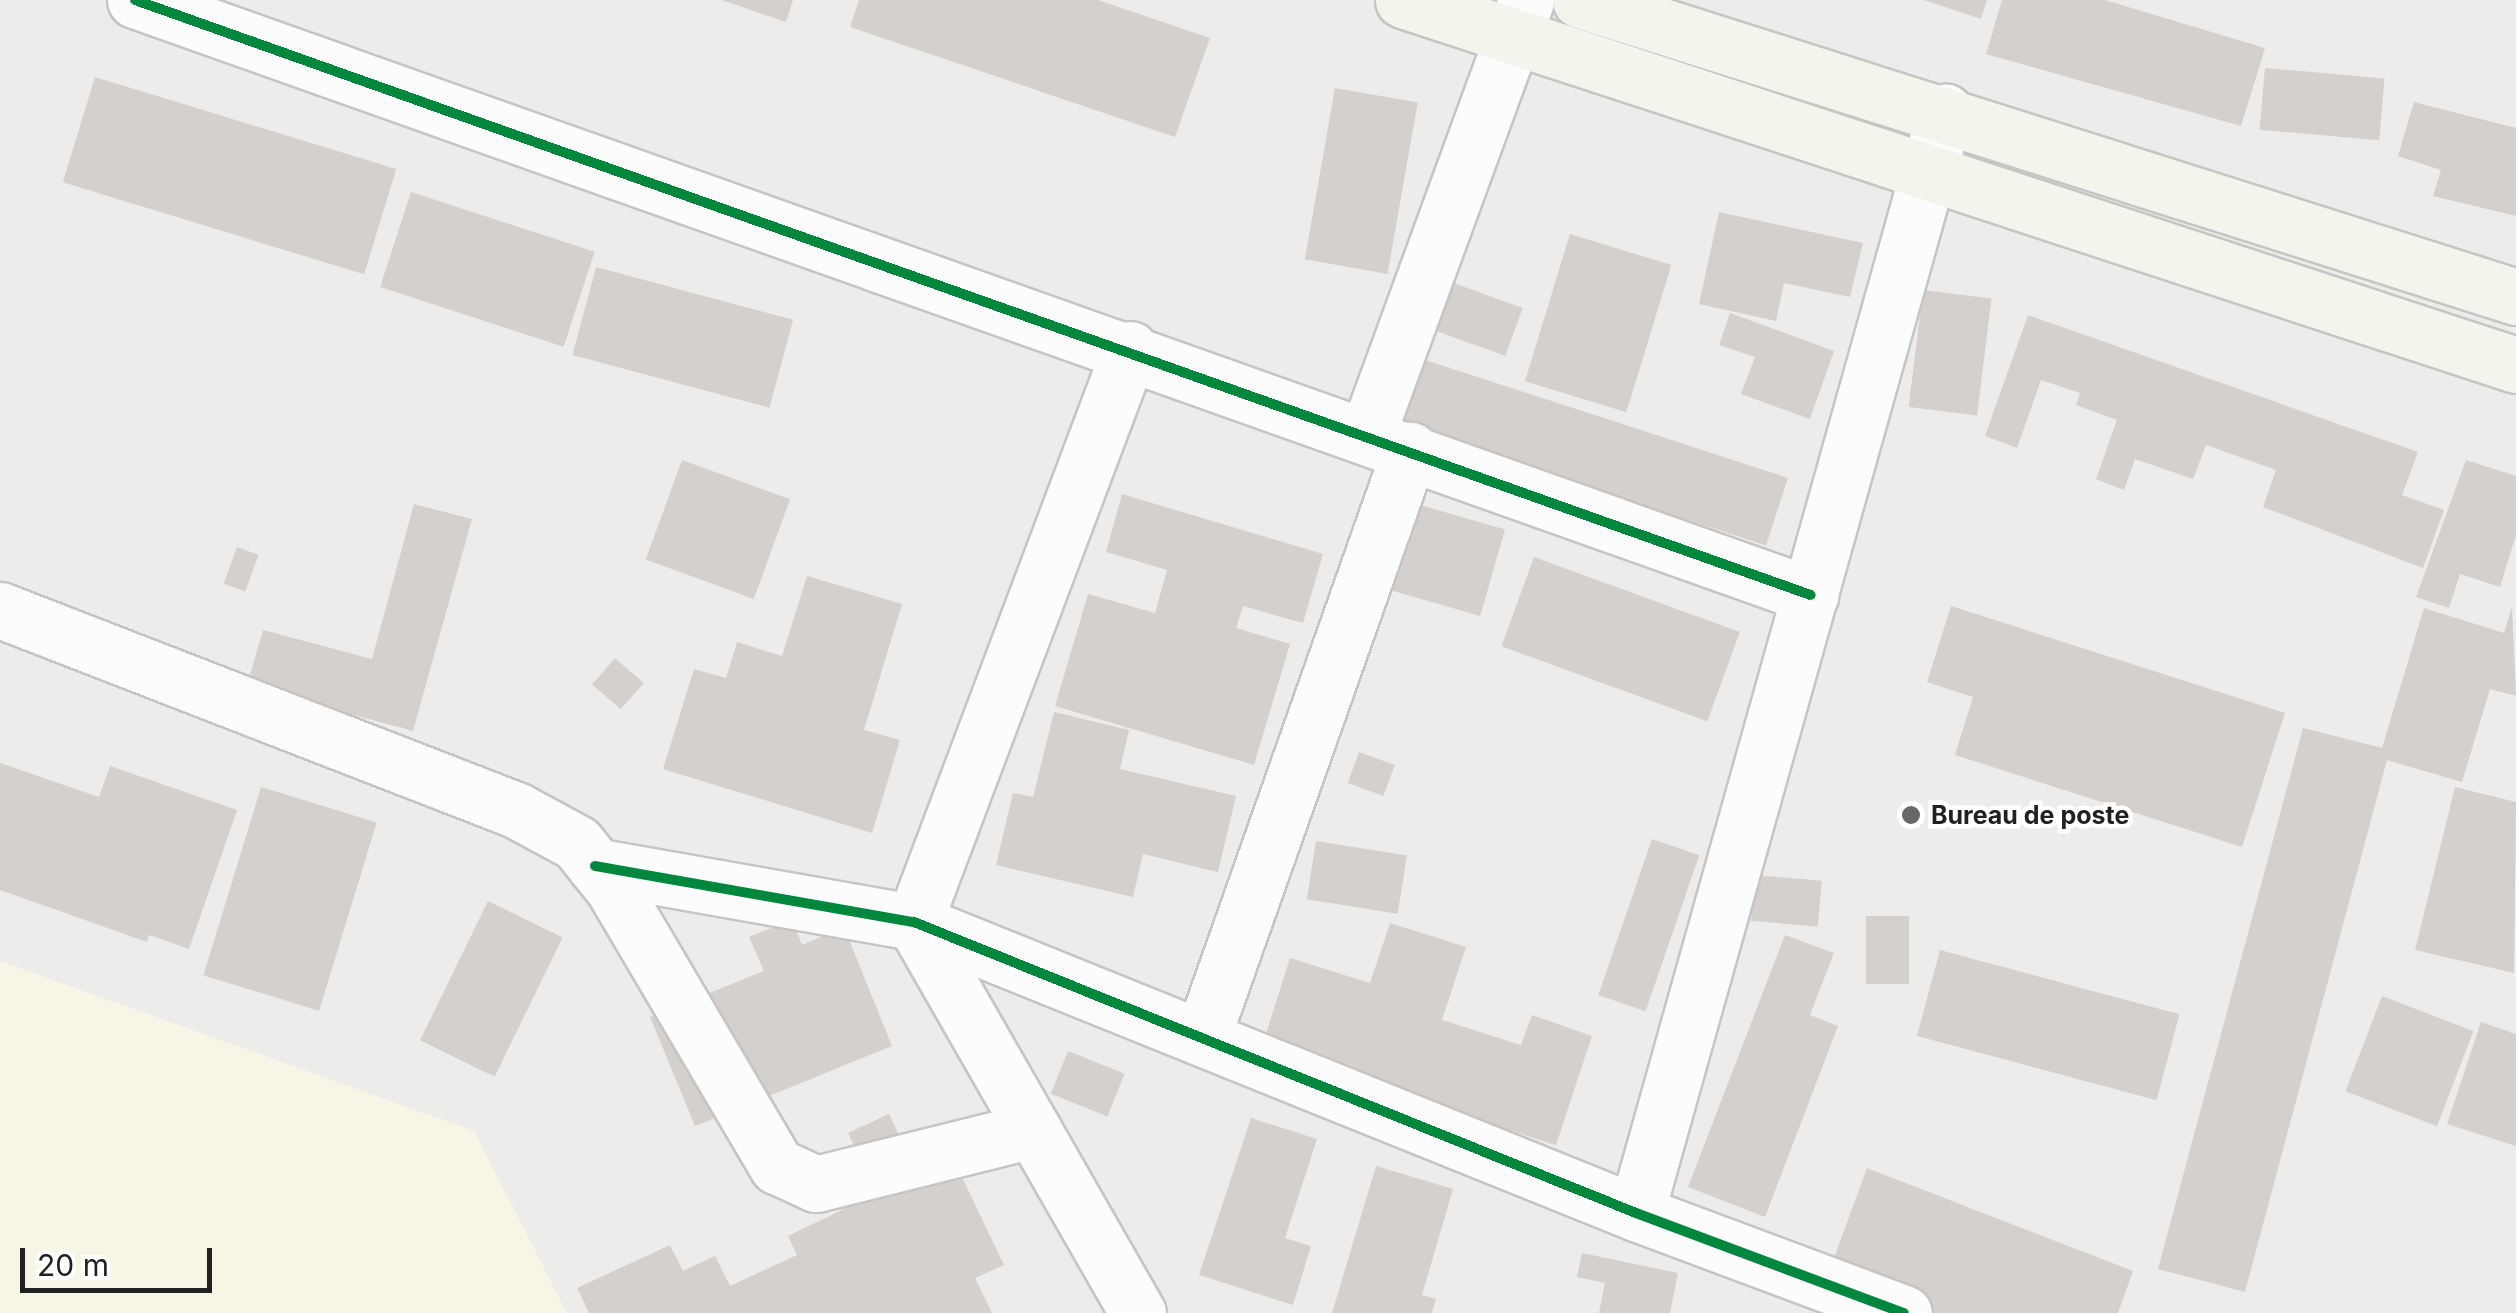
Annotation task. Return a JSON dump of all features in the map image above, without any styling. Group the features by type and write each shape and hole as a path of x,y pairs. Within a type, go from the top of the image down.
{"main road":[{"path":"1403,0 1518,17 1931,170 2516,365"},
{"path":"1580,0 1945,112 2516,298"}],"street":[{"path":"135,0 1130,349 1811,596"},
{"path":"1202,1038 1518,17"},
{"path":"1636,1214 1945,112"},
{"path":"914,922 1130,349"},
{"path":"0,610 516,810 577,843 777,1166 816,1184 1034,1130"},
{"path":"594,866 914,922 1636,1214 1904,1313"},
{"path":"914,922 1138,1313"}],"shaded area":[{"path":"0,961 474,1131 567,1313 0,1313"}],"building":[{"path":"722,0 793,0 786,22"},
{"path":"859,0 1098,0 1210,38 1175,137 850,27"},
{"path":"1924,0 1987,0 1981,19"},
{"path":"2002,0 2105,0 2265,48 2241,126 1986,54"},
{"path":"2265,68 2385,78 2379,140 2260,130"},
{"path":"95,77 396,169 364,274 63,182"},
{"path":"1335,88 1418,103 1388,274 1305,259"},
{"path":"2414,102 2516,128 2516,216 2433,196 2441,170 2398,156"},
{"path":"411,192 595,252 564,347 380,287"},
{"path":"1719,212 1863,243 1850,297 1784,283 1776,321 1699,304"},
{"path":"1570,234 1671,265 1626,412 1525,381"},
{"path":"596,267 793,320 769,408 572,355"},
{"path":"1440,278 1523,308 1505,356 1423,326"},
{"path":"1923,290 1991,298 1977,416 1909,407"},
{"path":"1730,313 1834,351 1810,419 1741,394 1755,357 1719,345"},
{"path":"2028,315 2418,452 2402,495 2444,510 2423,568 2263,507 2276,470 2206,445 2193,479 2135,459 2124,490 2096,479 2117,420 2076,405 2080,393 2041,380 2017,448 1985,436"},
{"path":"1419,358 1788,478 1766,545 1397,426"},
{"path":"682,460 790,499 754,599 646,560"},
{"path":"2466,460 2516,476 2516,535 2500,587 2460,574 2449,608 2416,597"},
{"path":"1122,494 1323,554 1303,623 1243,606 1236,628 1290,644 1254,765 1055,706 1088,594 1155,613 1167,570 1106,552"},
{"path":"1406,501 1505,529 1480,616 1381,588"},
{"path":"414,504 472,519 413,731 247,686 263,630 372,659"},
{"path":"237,547 259,555 245,592 224,584"},
{"path":"1534,557 1740,632 1707,721 1502,646"},
{"path":"807,576 902,604 864,730 900,740 872,833 663,769 694,669 726,678 737,642 782,656"},
{"path":"1951,606 2285,713 2242,847 1955,755 1973,697 1927,682"},
{"path":"2512,607 2516,696 2490,689 2462,782 2387,760 2245,1292 2158,1269 2303,728 2382,748 2424,608 2504,633"},
{"path":"615,658 644,683 621,709 592,684"},
{"path":"1054,712 1129,730 1120,769 1236,796 1218,872 1143,854 1133,897 996,865 1013,793 1033,797"},
{"path":"1359,752 1395,765 1383,796 1348,783"},
{"path":"0,763 99,797 110,766 237,810 189,949 149,935 147,942 0,890"},
{"path":"261,787 377,822 319,1011 203,975"},
{"path":"2455,787 2516,802 2514,973 2415,950"},
{"path":"1652,839 1699,855 1646,1011 1598,995"},
{"path":"1316,841 1407,855 1398,914 1307,899"},
{"path":"1755,875 1822,881 1818,927 1751,921"},
{"path":"488,901 563,937 495,1077 420,1040"},
{"path":"1866,916 1909,916 1909,984 1866,984"},
{"path":"792,920 802,945 844,927 892,1046 695,1126 650,1017 764,971 749,937"},
{"path":"1390,923 1466,947 1442,1020 1521,1045 1532,1015 1592,1036 1556,1145 1260,1052 1290,958 1370,983"},
{"path":"1785,935 1834,953 1810,1015 1838,1026 1765,1217 1688,1187"},
{"path":"1940,950 2180,1014 2157,1100 1917,1036"},
{"path":"2382,996 2473,1031 2437,1126 2345,1091"},
{"path":"2481,1022 2516,1034 2516,1146 2447,1124"},
{"path":"1068,1051 1125,1074 1107,1117 1051,1094"},
{"path":"889,1114 903,1144 938,1127 1004,1265 975,1278 992,1313 589,1313 577,1288 670,1245 683,1271 715,1256 730,1286 797,1255 788,1236 848,1207 832,1176 862,1162 848,1133"},
{"path":"1251,1118 1317,1139 1285,1238 1311,1246 1293,1305 1199,1275"},
{"path":"1376,1166 1453,1189 1422,1295 1436,1299 1432,1313 1332,1313"},
{"path":"1867,1168 2133,1271 2118,1313 1926,1313 1827,1277"},
{"path":"1582,1253 1678,1273 1670,1313 1599,1313 1605,1283 1577,1277"}],"cycle path":[{"path":"135,0 1811,595"},
{"path":"595,866 914,922 1636,1213 1904,1313"}],"place":[{"name":"Bureau de poste","path":"1911,815"}]}
